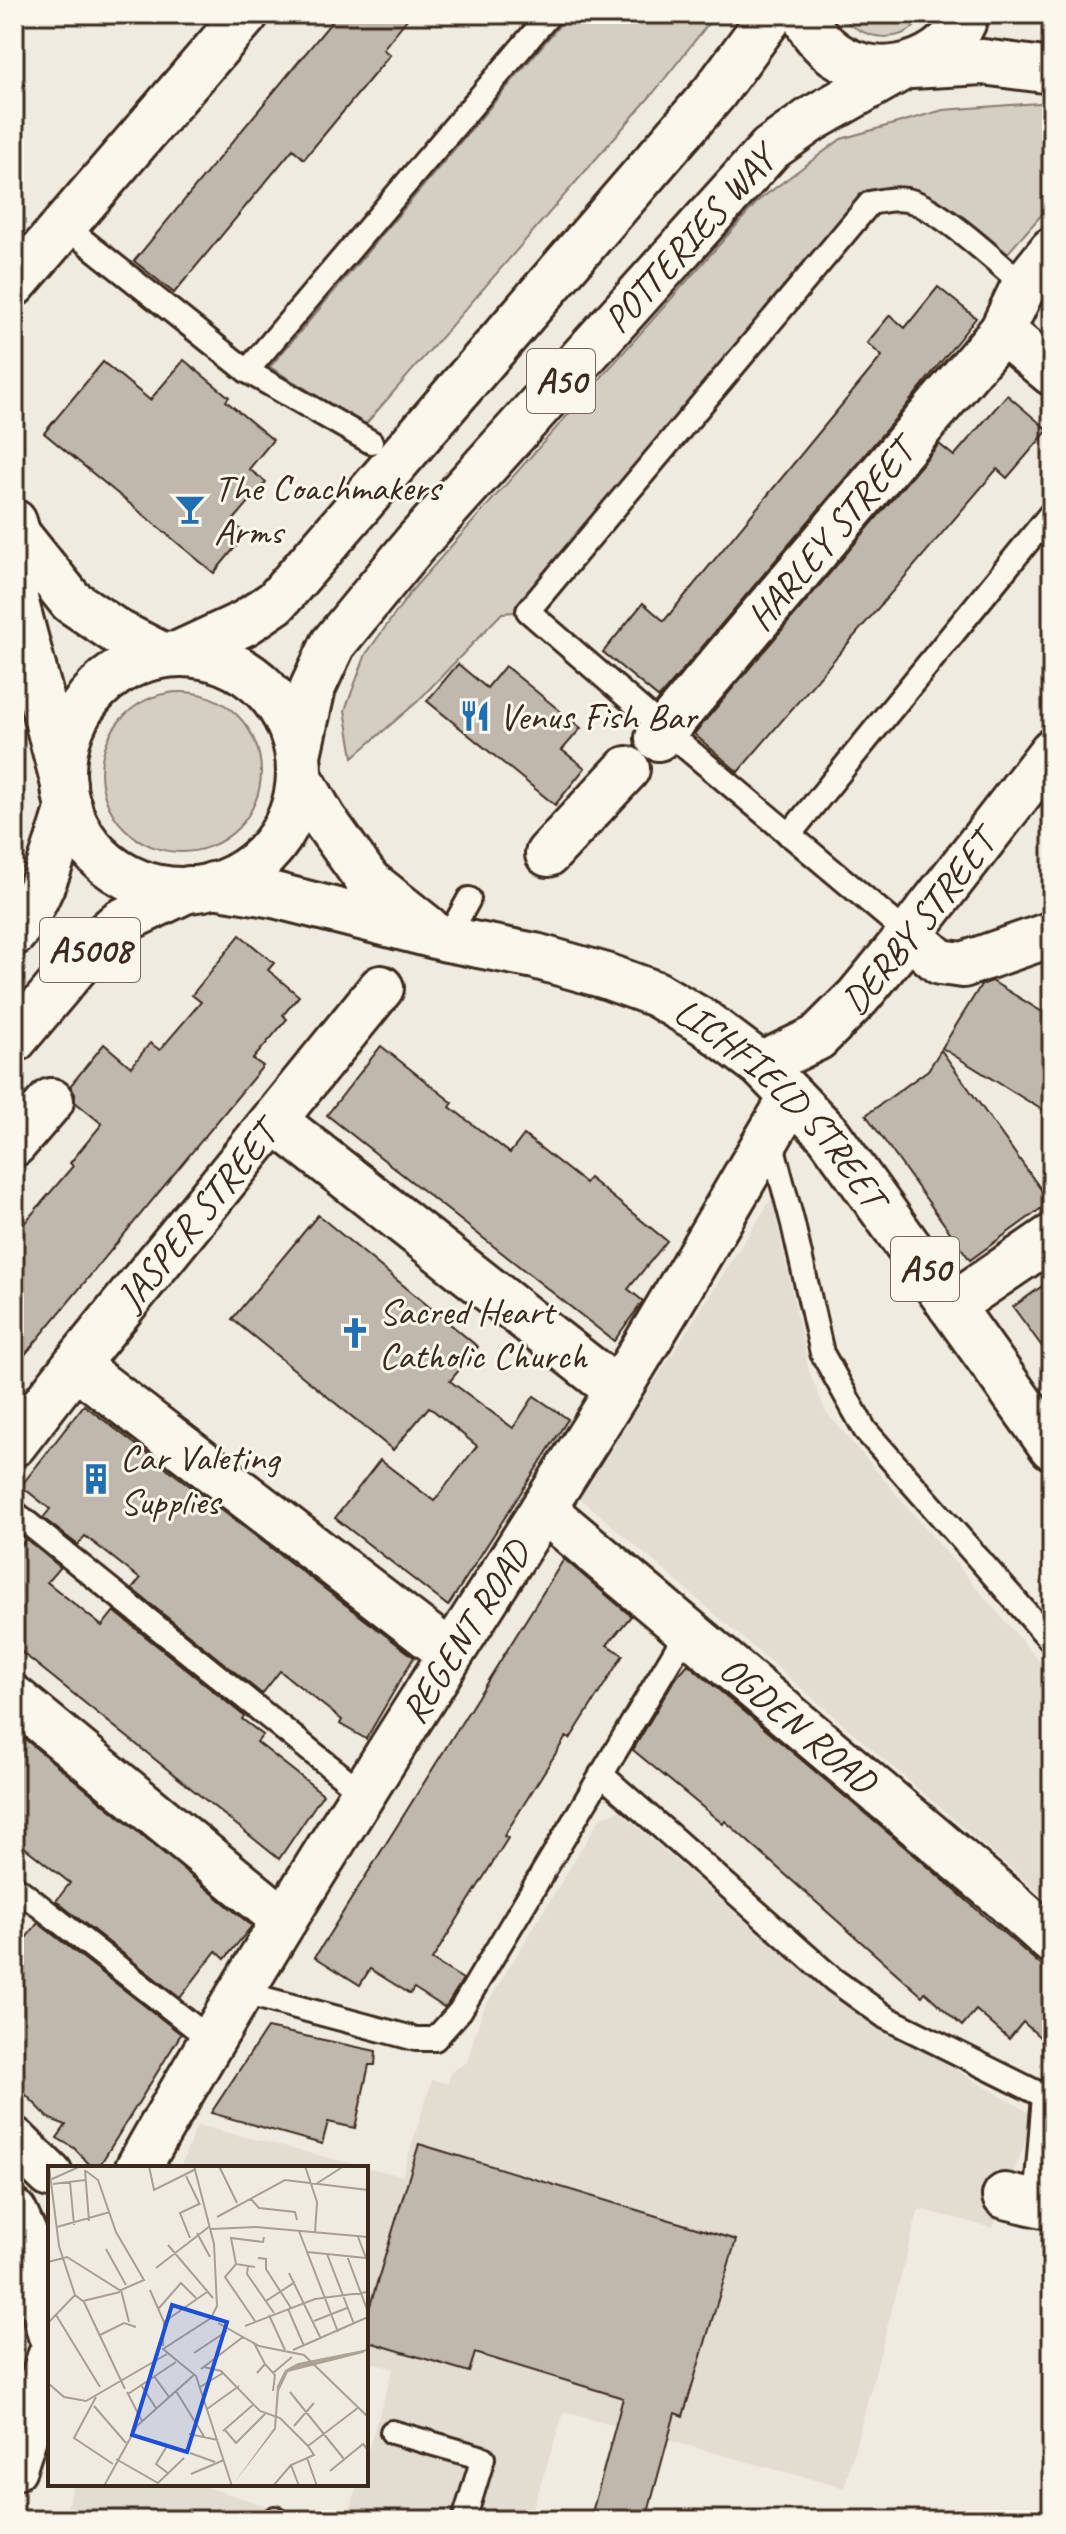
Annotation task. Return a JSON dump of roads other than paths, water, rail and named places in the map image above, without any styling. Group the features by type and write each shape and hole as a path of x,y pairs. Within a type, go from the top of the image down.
{"main road":[{"path":"14,284 246,14"},
{"name":"POTTERIES WAY","path":"170,655 245,623 276,602 714,93 772,14"},
{"path":"804,14 810,29 830,51 869,69 983,62 1052,71"},
{"name":"POTTERIES WAY","path":"298,765 313,687 333,644 415,544 770,149 812,119 922,62 948,45 966,14"},
{"name":"HARLEY STREET","path":"662,734 1002,331 1024,285 1052,250"},
{"path":"1002,331 1052,373"},
{"path":"16,529 71,601 117,632 170,655 218,660 238,668 260,684 284,714 298,765 294,807 276,841 249,868 201,887 154,886 113,868 89,845 77,826 66,796 15,599 16,529"},
{"path":"66,796 64,757 80,711 98,687 119,672 135,663 170,655"},
{"name":"DERBY STREET","path":"761,1065 817,1038 858,997 1052,751"},
{"name":"LICHFIELD STREET","path":"298,765 323,818 368,881 442,938"},
{"path":"548,854 627,769"},
{"name":"A5008","path":"14,933 44,880 66,796"},
{"name":"LICHFIELD STREET","path":"201,887 274,895 442,938 535,956 656,994 705,1023 761,1065 829,1135 1052,1447"},
{"name":"A5008","path":"14,1040 93,946 120,922 201,887"},
{"path":"909,935 940,962 963,965 1052,934"},
{"name":"JASPER STREET","path":"19,1426 75,1365 381,988"},
{"name":"REGENT ROAD","path":"139,2166 240,1992 617,1390 792,1097"},
{"path":"14,1144 51,1101"},
{"path":"275,1121 617,1390"},
{"path":"951,1306 1052,1237"},
{"path":"75,1365 450,1653"},
{"name":"OGDEN ROAD","path":"543,1509 1052,1941"},
{"path":"14,1698 284,1920"},
{"path":"14,2140 48,2173"},
{"path":"14,2212 29,2245 48,2325"},
{"path":"14,2468 48,2363"}],"lane":[{"path":"247,371 550,14"},
{"path":"909,935 662,734 528,611 870,203 892,199 913,202 940,217 1024,285"},
{"path":"65,226 247,371 371,442"},
{"path":"789,835 1052,512"},
{"path":"442,938 469,899"},
{"path":"769,1135 822,1353 865,1430 1052,1642"},
{"path":"14,1512 364,1794"},
{"path":"240,1992 416,2039 435,2039 460,2011 688,1630"},
{"path":"601,1774 834,1980 887,2018 1048,2092 1031,2203"},
{"path":"14,1886 211,2040"},
{"path":"392,2432 483,2458 464,2520"}],"place":[{"name":"The Coachmakers Arms","path":"190,509"},
{"name":"Venus Fish Bar","path":"475,716"},
{"name":"Sacred Heart Catholic Church","path":"355,1333"},
{"name":"Car Valeting Supplies","path":"96,1479"}]}
